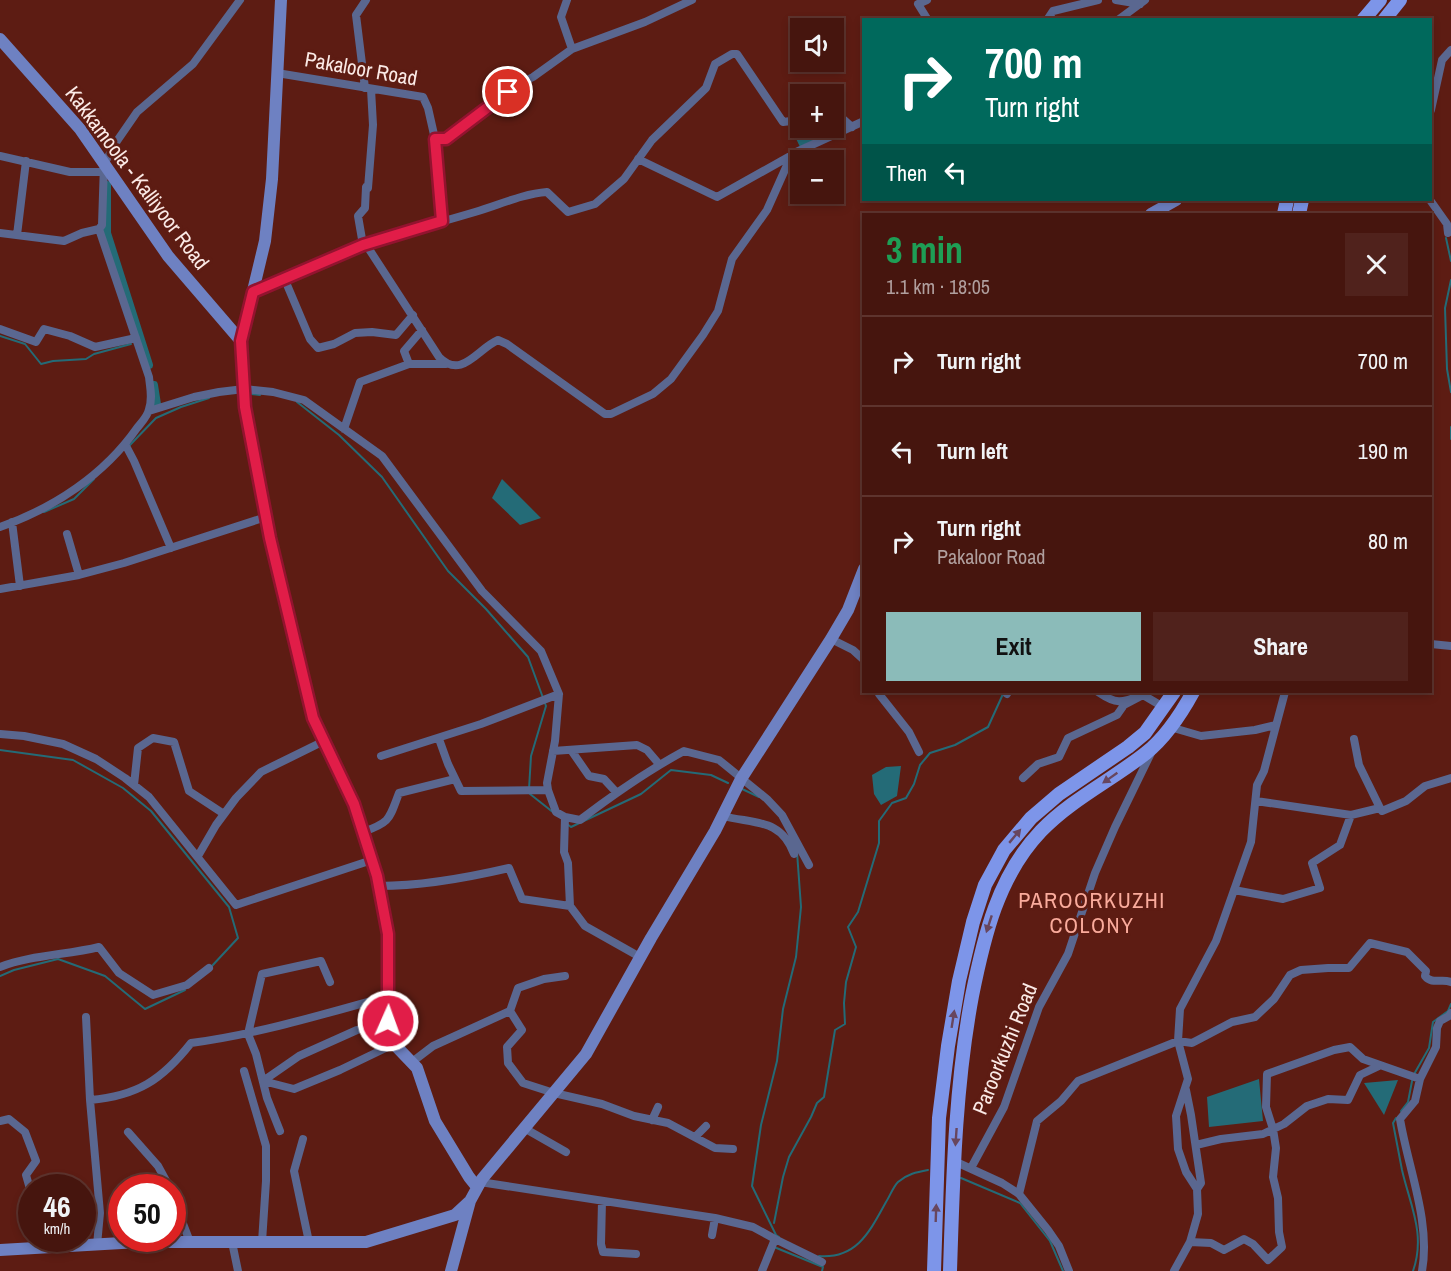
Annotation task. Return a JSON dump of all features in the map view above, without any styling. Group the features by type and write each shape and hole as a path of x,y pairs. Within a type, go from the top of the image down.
{"main road":[{"path":"281,0 272,179 265,241 241,341 245,407 266,517 313,718 354,804 379,886 388,934 388,1021 394,1044 417,1068 435,1121 479,1185"},
{"path":"1365,18 1380,0"},
{"path":"1386,18 1400,0"},
{"name":"Kakkamoola - Kalliyoor Road","path":"0,39 80,129 104,168 168,256 241,341"},
{"path":"1152,213 1174,201"},
{"path":"451,1271 470,1201 479,1185 586,1054 723,816 741,779 848,610 862,574"},
{"path":"934,1271 939,1118 948,1046 959,981 973,922 985,885 1004,850 1043,806 1145,733 1165,708 1173,693"},
{"path":"950,1271 954,1161 963,1043 987,928 1001,890 1019,856 1053,819 1155,745 1170,728 1192,693"},
{"path":"97,1245 190,1242 366,1242 455,1215 470,1201"},
{"path":"0,1250 18,1247"}],"street":[{"path":"0,233 64,241 99,228 102,225 104,168 137,112 193,64 240,0"},
{"path":"363,245 358,216 365,208 373,125 356,15 366,0"},
{"path":"567,0 561,17 572,49"},
{"path":"442,221 435,139 446,139 508,92 572,49 645,22 692,0"},
{"path":"927,0 918,3 927,18"},
{"path":"1048,18 1053,11 1098,0"},
{"path":"1116,0 1142,2"},
{"path":"1121,18 1142,2"},
{"path":"1432,105 1442,60 1451,50"},
{"path":"253,292 363,245 533,193 547,192 568,212 595,204 624,179 652,140 706,88 715,64 732,54 737,54 745,64 783,122 790,121"},
{"name":"Pakaloor Road","path":"277,73 423,98 428,108 435,139"},
{"path":"497,78 508,92"},
{"path":"844,120 852,127"},
{"path":"801,150 862,122"},
{"path":"638,159 717,197 790,155"},
{"path":"0,156 70,172 104,168"},
{"path":"344,429 360,382 409,364 463,365 498,340 507,344 605,414 611,414 653,394 671,379 718,311 732,259 767,210 790,158"},
{"path":"17,235 26,161"},
{"path":"1431,201 1450,232"},
{"path":"0,527 12,525 61,500 96,474 126,447 149,411 151,395 149,377 99,228"},
{"path":"363,245 367,246 439,357 446,364"},
{"path":"285,280 310,339 318,348 334,344 356,333 396,335 413,315"},
{"path":"0,329 36,342 44,329 70,336 95,347 136,338"},
{"path":"409,364 404,351 422,330"},
{"path":"149,411 194,397 244,389 273,392 304,400 382,456 482,591 540,651 559,694 547,783 556,812 565,818 580,820 616,792 684,751 719,760 767,799 782,815 809,865"},
{"path":"126,447 171,548"},
{"path":"0,589 79,575 266,517"},
{"path":"12,525 20,586"},
{"path":"67,534 79,575"},
{"path":"831,639 853,650 862,658"},
{"path":"1432,644 1451,646"},
{"path":"880,693 909,732 919,752"},
{"path":"1100,693 1112,701 1122,702 1143,695 1165,708"},
{"path":"1176,1270 1190,1242 1197,1214 1197,1189 1186,1172 1178,1149 1176,1116 1188,1079 1178,1041 1180,1009 1216,940 1251,842 1257,785 1264,771 1285,693"},
{"path":"381,756 439,739 559,694"},
{"path":"1023,778 1038,764 1059,757 1068,738 1117,715 1124,705 1143,695"},
{"path":"1170,728 1201,736 1255,730 1276,725"},
{"path":"0,734 63,744 96,759 134,785 149,796 236,905 372,860"},
{"path":"134,785 138,748 153,738 174,742 189,791 224,814"},
{"path":"439,739 461,791 548,790"},
{"path":"1354,739 1359,765 1382,811 1406,801 1425,786 1451,778"},
{"path":"198,856 224,814 261,772 324,741"},
{"path":"553,751 637,745 647,750 659,764"},
{"name":"Paroorkuzhi Road","path":"971,1168 1004,1107 1039,1007 1068,954 1095,873 1155,745"},
{"path":"571,750 589,776 604,779 616,792"},
{"path":"363,832 380,826 388,820 399,793 455,779"},
{"path":"1256,801 1352,814 1380,808"},
{"path":"1234,890 1283,899 1320,888 1312,863 1340,845 1352,814"},
{"path":"723,816 744,822 772,825 790,844 794,854"},
{"path":"565,818 564,852 568,863 570,906 585,926 640,957"},
{"path":"379,886 417,884 474,876 509,868 522,899 570,906"},
{"path":"1018,1194 1037,1121 1061,1101 1078,1081 1178,1041 1192,1043 1232,1022 1255,1017 1274,999 1290,975 1301,970 1349,968 1370,943 1407,952 1426,971 1425,976 1428,980 1451,982"},
{"path":"0,967 13,962 99,947 118,973 153,995 187,985 209,968"},
{"path":"280,1131 267,1098 256,1054 248,1034 262,974 321,961 330,982"},
{"path":"412,1062 433,1046 510,1011 518,988 544,979 565,976"},
{"path":"90,1100 116,1097 156,1080 177,1061 191,1043 248,1034 389,996"},
{"path":"510,1011 522,1030 507,1047 508,1063 523,1083 602,1104 634,1116 668,1123 715,1148 733,1149"},
{"path":"1422,1271 1426,1251 1421,1213 1400,1119 1415,1101 1420,1079 1436,1047 1437,1028 1440,1021 1451,1013"},
{"path":"86,1017 90,1100 100,1213 97,1245"},
{"path":"263,1081 299,1056 357,1030 388,1021"},
{"path":"263,1081 294,1089 394,1044"},
{"path":"1190,1242 1211,1243 1224,1250 1244,1239 1253,1244 1268,1260 1282,1247 1274,1177 1276,1148 1266,1107 1267,1074 1334,1050 1350,1047 1362,1059 1420,1079"},
{"path":"1196,1145 1221,1139 1263,1134 1284,1124 1307,1106 1328,1099 1348,1100 1360,1076 1379,1066"},
{"path":"244,1071 266,1146 262,1242"},
{"path":"1185,1088 1201,1183 1197,1189"},
{"path":"652,1120 658,1107"},
{"path":"0,1122 9,1119 25,1132 36,1161 27,1174"},
{"path":"695,1137 706,1126"},
{"path":"524,1128 566,1152"},
{"path":"128,1132 162,1174"},
{"path":"303,1139 294,1171 309,1242"},
{"path":"954,1161 1002,1183 1018,1194 1059,1246 1069,1271"},
{"path":"479,1185 715,1218 753,1227 822,1262"},
{"path":"602,1201 601,1244 603,1252 636,1254"},
{"path":"712,1235 715,1218"},
{"path":"186,1232 190,1242"},
{"path":"762,1271 775,1239"},
{"path":"232,1242 238,1271"}],"water":[{"path":"796,138 818,138 800,147"},
{"path":"502,479 541,518 520,525 492,498"},
{"path":"901,766 897,796 881,805 874,794 872,775 886,767"},
{"path":"1259,1079 1263,1121 1209,1127 1207,1097"},
{"path":"1398,1080 1384,1115 1364,1083"}],"waterway":[{"path":"107,185 107,233 149,365"},
{"path":"1446,238 1451,261"},
{"path":"1451,280 1445,308 1447,369 1451,392"},
{"path":"0,336 25,344 41,364 86,359 94,354 131,344"},
{"path":"154,385 157,404"},
{"path":"251,394 260,395"},
{"path":"129,446 156,418 209,398"},
{"path":"297,402 339,435 382,477 448,571 486,609 528,657 546,706 531,756 529,789"},
{"path":"1451,427 1451,439"},
{"path":"44,512 74,499 94,479"},
{"path":"774,1223 789,1157 817,1103 824,1097 835,1030 845,1024 846,982 856,947 848,927 858,912 879,843 879,821 892,803 906,798 914,784 920,765 930,753 955,745 988,727 1003,694"},
{"path":"0,750 73,760 123,788 151,811 229,907 238,938 211,967"},
{"path":"567,824 571,827 641,794 671,770 711,775 728,783"},
{"path":"740,788 759,797"},
{"path":"530,794 554,813"},
{"path":"779,1237 752,1186 761,1125 777,1061 783,1009 796,957 801,907 797,852"},
{"path":"0,976 14,970 58,959 105,976 145,1009 185,990"},
{"path":"1401,1111 1408,1102 1413,1076 1429,1048 1433,1022 1448,1011 1451,1004"},
{"path":"1396,1118 1393,1123 1417,1232 1417,1257 1413,1271"},
{"path":"819,1256 832,1256 853,1248 868,1233 898,1182 909,1175 928,1170"},
{"path":"961,1178 1020,1203 1050,1241 1063,1271"},
{"path":"774,1247 823,1267 822,1271"}],"district":[{"name":"PAROORKUZHI COLONY","path":"1092,912"}],"route":[{"path":"388,1021 388,934 377,876 354,804 313,718 270,538 245,407 241,341 253,292 363,245 442,221 435,139 446,139 508,92"}]}
